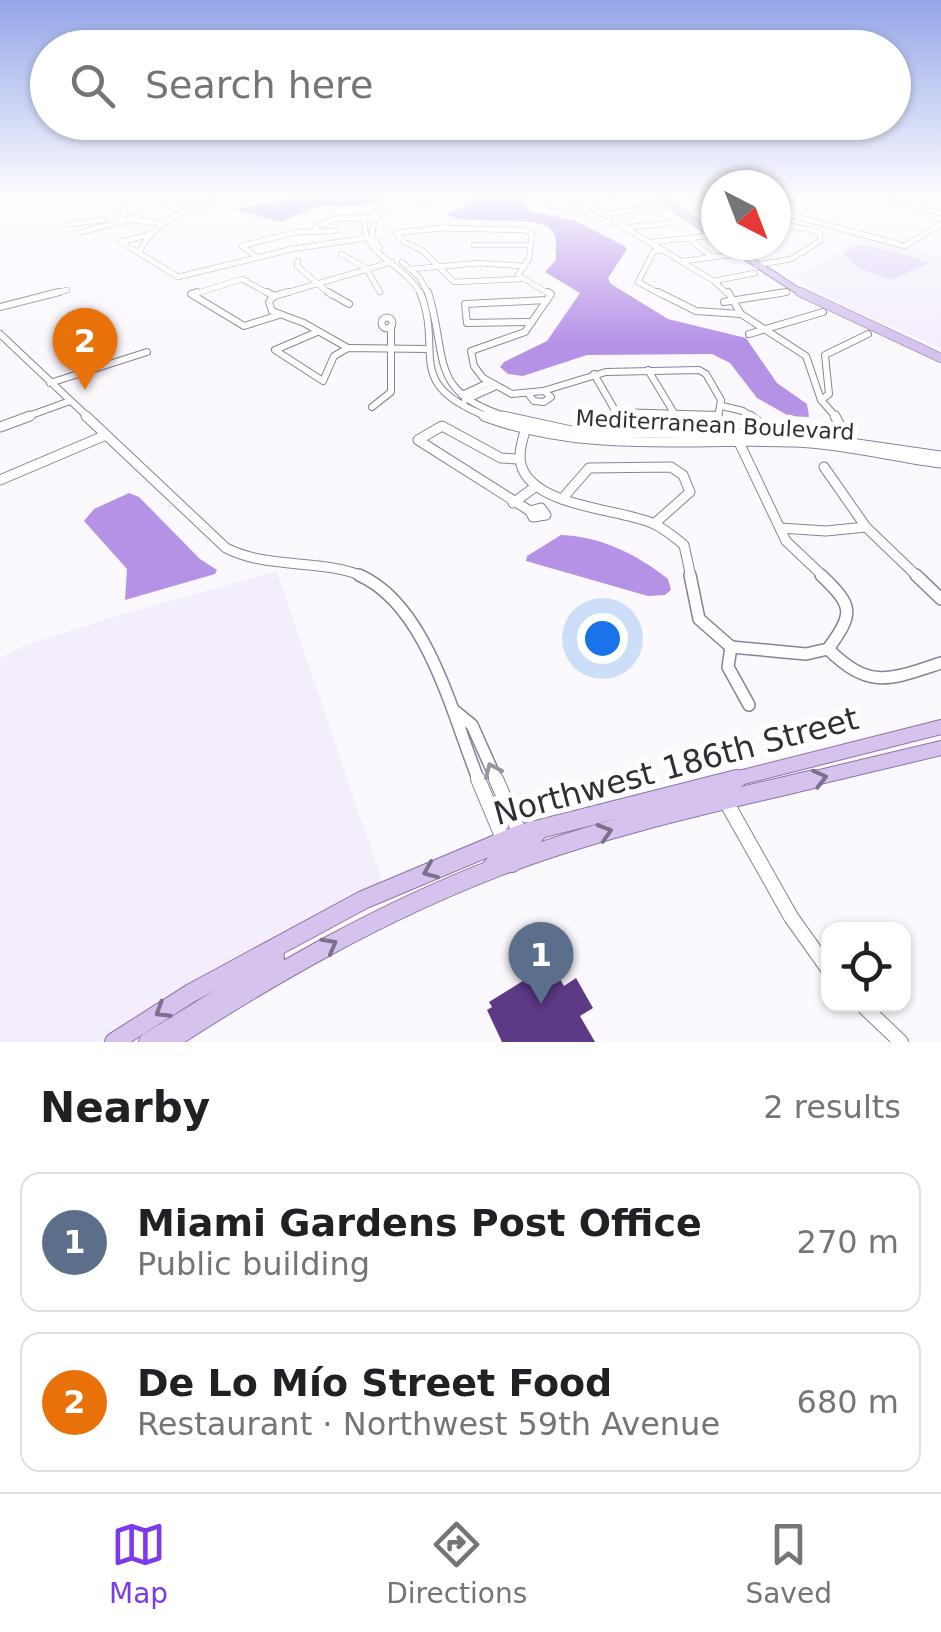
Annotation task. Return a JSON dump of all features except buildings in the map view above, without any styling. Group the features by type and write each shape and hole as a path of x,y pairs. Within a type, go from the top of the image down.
{"main road":[{"path":"746,260 840,314 941,355"},
{"path":"760,260 851,312 941,355"},
{"name":"Northwest 186th Street","path":"114,1042 190,994 363,900 512,837 941,727"},
{"name":"Northwest 186th Street","path":"168,1042 372,921 512,862 632,824 941,748"},
{"path":"512,862 541,828"},
{"path":"487,872 512,837"},
{"path":"148,1042 270,967 275,958 273,949"}],"street":[{"path":"129,246 178,276 317,246"},
{"path":"140,251 141,246"},
{"path":"243,246 256,256"},
{"path":"378,246 408,269 432,299 436,349 446,381 463,398"},
{"path":"413,246 454,282 520,279 551,294 520,335 470,351 475,369 491,385 514,396 529,395 534,401 546,401 550,395 544,391 594,374 702,371 731,438 786,541 844,597 850,608 848,620 828,649 806,654 731,647 700,619 684,545 654,524 562,500 535,487 517,454 526,425"},
{"path":"474,246 479,263"},
{"path":"520,279 518,270 529,259 530,246"},
{"path":"658,246 710,282 734,302 741,314"},
{"path":"791,259 813,246"},
{"path":"663,250 654,252 638,282 664,294 684,310 741,314 806,356 830,414 832,434 842,443"},
{"path":"340,254 366,269 376,279 380,292"},
{"path":"678,261 701,258"},
{"path":"710,282 786,260"},
{"path":"298,261 296,266 349,304"},
{"path":"396,262 274,296 268,307 348,348 436,349"},
{"path":"408,269 437,264 521,266"},
{"path":"408,269 424,302 424,349 433,376 463,398"},
{"path":"274,296 238,278 193,292 193,296 244,326 279,315"},
{"path":"0,307 67,290"},
{"path":"724,302 786,292"},
{"path":"532,322 469,324 465,322 466,302 547,300"},
{"path":"749,334 824,312"},
{"path":"372,407 390,392 391,326"},
{"path":"318,332 275,350 323,381 334,356 348,348"},
{"path":"0,334 232,552 256,560 351,570 388,589 405,611 456,712 458,730 512,837"},
{"path":"821,400 829,394 826,353 868,334"},
{"path":"50,383 147,352"},
{"path":"648,370 674,413"},
{"path":"594,374 616,412 743,411 763,426"},
{"path":"463,398 491,385"},
{"name":"Mediterranean Boulevard","path":"463,398 526,425 645,443 731,438 842,443 941,460"},
{"path":"0,427 70,401"},
{"path":"517,454 501,458 442,426 418,440 513,504 530,511"},
{"path":"0,480 106,436"},
{"path":"562,500 590,468 671,467 683,475 690,492 654,524"},
{"path":"824,467 866,527 941,598"},
{"path":"513,504 535,487"},
{"path":"780,528 826,531 866,527"},
{"path":"731,647 728,668 749,705"},
{"path":"828,649 861,679 875,680 941,663"},
{"path":"715,783 791,917 821,959"},
{"path":"869,1012 901,1042"}],"shaded area":[{"path":"556,246 624,246 627,249 608,278 611,284 668,319 746,338 777,383 807,404 809,417 789,416 757,398 730,363 712,354 587,355 523,376 508,374 500,367 504,362 547,341 580,293 545,272 556,260"},
{"path":"849,246 900,246 941,257 941,348 851,309 795,278"},
{"path":"861,246 929,263 892,280 858,268 842,253"},
{"path":"129,493 139,497 200,559 217,570 215,574 125,600 127,569 84,521 94,509"},
{"path":"561,535 604,543 631,555 668,579 671,590 665,595 648,596 526,561 527,556"},
{"path":"277,571 383,884 167,997 100,1042 0,1042 0,658 25,645 120,615"}],"place":[{"name":"De Lo Mío Street Food","path":"85,390"},
{"name":"Miami Gardens Post Office","path":"541,1004"}]}
